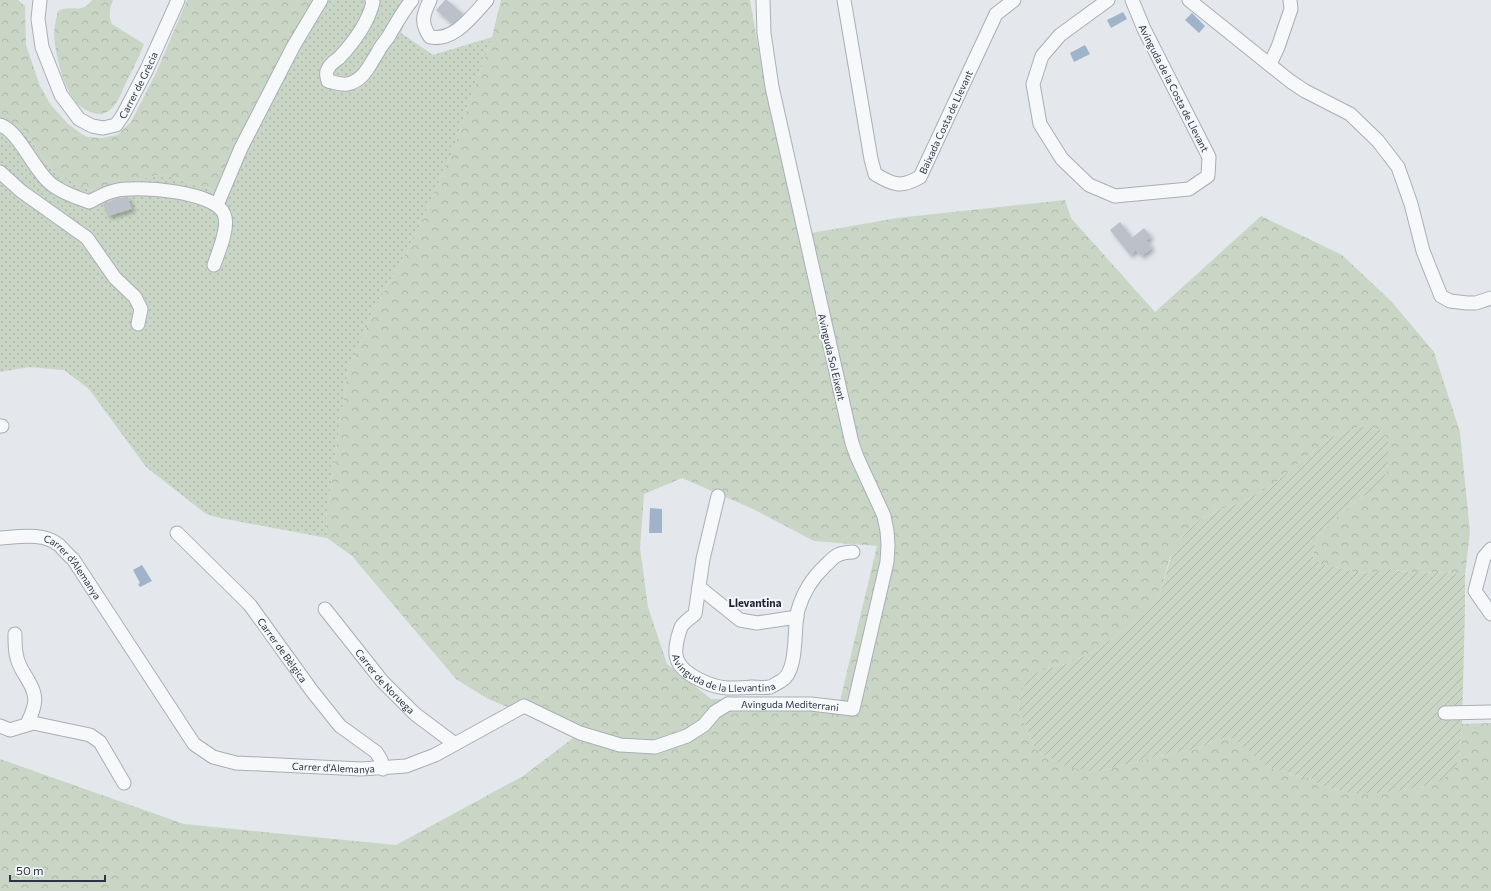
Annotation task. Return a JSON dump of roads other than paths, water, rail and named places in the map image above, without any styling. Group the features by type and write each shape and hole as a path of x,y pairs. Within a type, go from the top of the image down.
{"street":[{"name":"Carrer de Grècia","path":"40,0 38,20 42,47 61,95 79,119 92,126 103,128 116,125 123,115 147,69 178,0"},
{"path":"217,205 241,148 293,47 321,0"},
{"path":"372,0 373,2 367,21 357,37 328,68 326,75 328,81 347,84 364,74 390,35 402,13 412,0"},
{"path":"430,0 424,14 424,28 430,36 439,38 451,35 487,0"},
{"name":"Avinguda Sol Eixent","path":"762,0 764,33 772,87 844,408 857,457 884,516 887,531 887,562 853,709"},
{"name":"Baixada Costa de Llevant","path":"844,0 871,159 875,174 889,183 901,184 911,182 920,177 996,14 1014,0"},
{"name":"Avinguda de la Costa de Llevant","path":"1108,0 1060,35 1042,56 1033,84 1040,124 1062,159 1089,186 1115,196 1190,189 1208,176 1209,157 1144,29 1132,0"},
{"path":"1189,0 1290,81 1305,91 1350,114 1378,141 1398,167 1411,204 1423,251 1441,296 1450,301 1467,303 1491,298"},
{"path":"1270,64 1278,47 1291,9 1290,0"},
{"path":"0,125 12,132 37,168 50,183 66,193 89,202 114,191 128,188 171,190 217,205 225,215 225,228 214,265"},
{"path":"0,172 21,191 87,238 115,278 135,297 141,309 138,324"},
{"name":"Avinguda de la Llevantina","path":"718,496 703,559 695,614 681,626 676,645 676,659 687,672 701,681 726,688 770,686 784,679 793,661 796,640 795,624 805,592 815,576 840,552 853,552"},
{"name":"Carrer de Bèlgica","path":"177,533 250,605 312,691 340,726 376,752 383,769"},
{"name":"Carrer d'Alemanya","path":"0,538 26,536 47,539 58,545 73,559 194,744 213,757 236,763 361,769 383,769 406,766 435,755 524,706 580,733 620,745 655,747 687,736 704,725 715,712 728,704"},
{"path":"1491,549 1484,557 1475,591 1491,614"},
{"path":"699,587 740,620 757,623 797,617"},
{"name":"Carrer de Noruega","path":"325,609 382,681 415,714 455,744"},
{"path":"15,634 19,665 34,694 34,705 31,718 27,724"},
{"path":"726,688 728,704"},
{"name":"Avinguda Mediterrani","path":"728,704 811,704 853,709"},
{"path":"1446,713 1491,712"},
{"path":"0,726 10,730 33,723 90,735 100,742 124,782"}],"water":[{"path":"1123,12 1127,19 1111,28 1107,20"},
{"path":"1192,13 1205,26 1199,33 1185,20"},
{"path":"1085,45 1090,54 1074,62 1070,53"},
{"path":"650,508 662,509 662,533 649,533"},
{"path":"142,565 152,581 140,587 138,584 140,583 133,570"}],"district":[{"name":"Llevantina","path":"755,603"}]}
